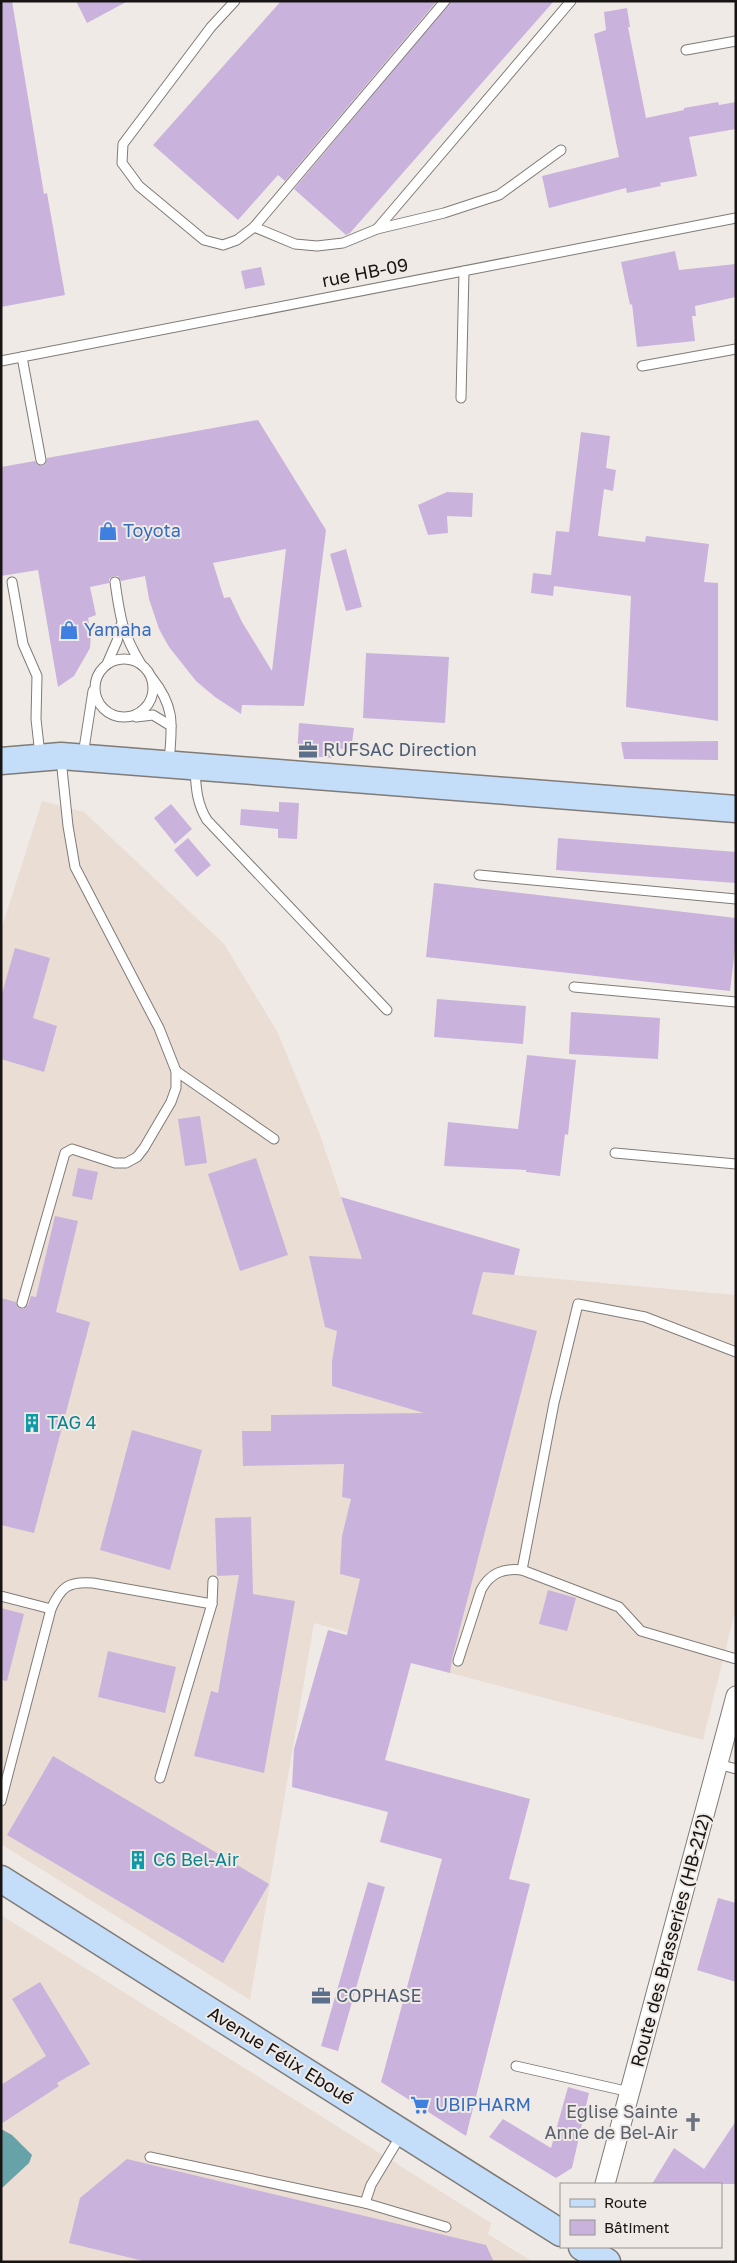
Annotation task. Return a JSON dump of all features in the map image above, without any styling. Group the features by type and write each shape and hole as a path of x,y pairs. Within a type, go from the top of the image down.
{"street":[{"path":"1,761 61,757 736,809"},
{"name":"Route des Brasseries (HB-212)","path":"605,2183 630,2092 727,1767 736,1696"},
{"name":"Avenue Félix Eboué","path":"1,1879 560,2233"}],"lane":[{"path":"235,1 211,27 122,144 122,164 138,186 204,240 223,245 237,240 254,227 444,1"},
{"path":"377,229 572,1"},
{"path":"686,50 736,41"},
{"path":"254,227 295,244 316,246 343,243 377,229 444,213 498,196 561,150"},
{"name":"rue HB-09","path":"1,361 736,218"},
{"path":"461,398 464,271"},
{"path":"642,366 736,349"},
{"path":"22,357 41,460"},
{"path":"12,582 23,644 37,676 36,719 61,757 68,826 75,867 159,1028 176,1071 176,1088 171,1102 144,1148 137,1156 126,1162 115,1163 72,1149 64,1153 22,1304"},
{"path":"115,582 121,625 130,646 141,664 164,693 169,706 171,726 169,765"},
{"path":"107,664 117,641 121,625"},
{"path":"61,757 99,672 107,664 118,659 130,659 141,664"},
{"path":"131,718 141,713 151,701 153,690 151,676"},
{"path":"95,684 96,698 105,712 117,717 131,718 154,715 171,726"},
{"path":"195,767 196,791 207,820 387,1010"},
{"path":"479,875 736,900"},
{"path":"574,988 736,1002"},
{"path":"176,1071 274,1139"},
{"path":"615,1153 736,1164"},
{"path":"522,1570 554,1404 578,1304 644,1317 736,1352"},
{"path":"458,1661 486,1580 499,1572 514,1569 522,1570 619,1607 641,1631 736,1659"},
{"path":"160,1778 212,1604 213,1581"},
{"path":"1,1801 51,1609 58,1593 64,1587 84,1582 212,1604"},
{"path":"1,1596 51,1609"},
{"path":"516,2066 630,2092"},
{"path":"365,2203 372,2186 402,2133"},
{"path":"150,2157 365,2203 446,2228"}],"shaded area":[{"path":"42,801 84,812 224,944 277,1031 320,1135 362,1259 736,1295 736,1608 703,1740 371,1652 374,1640 314,1623 250,2000 1,1844 1,930"},
{"path":"1,1915 491,2223 488,2234 533,2262 1,2262"}],"water":[{"path":"1,2129 12,2135 32,2155 29,2163 1,2189"}],"building":[{"path":"1,1 12,1 44,194 47,193 65,295 1,307"},
{"path":"76,1 128,1 87,23"},
{"path":"281,1 437,1 285,181 278,175 238,220 153,145"},
{"path":"451,1 554,1 350,233 346,235 294,189"},
{"path":"627,8 630,27 628,27 646,118 684,110 684,108 718,102 719,105 736,102 736,129 689,137 697,176 660,183 661,186 627,193 626,188 549,208 542,176 619,157 594,34 606,30 604,12"},
{"path":"675,251 679,270 736,264 736,297 695,306 696,316 692,316 695,341 637,347 632,304 630,305 621,262"},
{"path":"261,267 265,285 245,289 241,271"},
{"path":"258,420 326,530 304,706 242,705 241,714 215,697 196,681 169,647 159,629 149,599 145,576 121,581 118,576 114,576 109,579 109,583 90,587 96,615 88,618 91,634 90,648 74,676 58,687 38,570 1,576 1,467 35,461 42,466 47,458","holes":["286,549 272,671 242,622 230,597 224,598 213,563"]},
{"path":"581,432 610,436 606,468 616,470 613,491 604,489 598,536 645,542 646,536 709,544 704,582 718,583 718,721 626,707 631,596 554,586 553,596 531,593 533,573 551,575 556,531 569,532"},
{"path":"447,492 473,493 472,517 447,516 448,533 428,535 418,505"},
{"path":"346,549 362,607 346,611 330,554"},
{"path":"366,653 449,657 445,723 363,718"},
{"path":"299,723 354,728 351,750 333,748 333,758 297,755"},
{"path":"718,741 718,760 624,759 621,742"},
{"path":"279,802 299,803 297,839 278,838 278,829 240,825 241,809 279,812"},
{"path":"171,804 192,829 175,844 154,818"},
{"path":"188,838 211,865 197,877 174,850"},
{"path":"558,838 736,852 736,883 556,870"},
{"path":"434,883 736,918 736,940 730,991 426,957"},
{"path":"15,948 50,958 33,1018 57,1026 44,1072 1,1059 1,997"},
{"path":"437,999 526,1006 523,1044 434,1037"},
{"path":"571,1012 660,1018 658,1059 569,1054"},
{"path":"527,1055 576,1060 568,1135 565,1134 560,1176 526,1172 526,1170 444,1166 448,1122 518,1129"},
{"path":"200,1116 207,1163 185,1166 178,1119"},
{"path":"256,1158 288,1255 240,1271 208,1174"},
{"path":"78,1168 98,1172 92,1200 72,1196"},
{"path":"341,1197 520,1249 514,1275 483,1272 472,1314 537,1331 452,1659 450,1673 411,1663 385,1760 530,1799 509,1879 530,1884 466,2136 381,2082 442,1859 380,1842 388,1812 292,1787 294,1749 328,1630 347,1635 360,1579 340,1574 342,1536 351,1499 342,1497 344,1464 243,1466 242,1431 271,1431 271,1415 424,1413 332,1386 332,1361 337,1331 325,1327 309,1256 362,1259"},
{"name":"TAG 4","path":"55,1216 78,1221 56,1312 90,1322 34,1533 1,1525 1,1298 16,1302 18,1308 23,1309 28,1305 31,1296 36,1297"},
{"path":"132,1430 202,1450 170,1570 100,1550"},
{"path":"251,1517 253,1594 295,1601 264,1773 194,1756 211,1691 218,1693 239,1575 217,1576 215,1518"},
{"path":"548,1590 576,1598 567,1631 539,1624"},
{"path":"1,1608 24,1614 7,1681 1,1680"},
{"path":"108,1651 176,1667 165,1713 98,1697"},
{"name":"C6 Bel-Air","path":"53,1756 269,1884 223,1963 7,1835"},
{"path":"368,1882 385,1887 338,2051 321,2046"},
{"path":"718,1898 736,1903 736,1982 697,1970"},
{"path":"40,1982 90,2064 57,2083 59,2086 1,2124 1,2085 46,2056 12,1999"},
{"path":"568,2087 589,2093 572,2168 556,2178 489,2137 503,2119 551,2148"},
{"path":"736,2121 736,2184 653,2183 674,2148 704,2169"},
{"path":"127,2159 486,2245 494,2262 148,2262 69,2243 80,2198"}],"place":[{"name":"Toyota","path":"108,531"},
{"name":"Yamaha","path":"69,630"},
{"name":"RUFSAC Direction","path":"308,750"},
{"name":"TAG 4","path":"32,1423"},
{"name":"C6 Bel-Air","path":"138,1860"},
{"name":"COPHASE","path":"321,1996"},
{"name":"UBIPHARM","path":"420,2105"},
{"name":"Eglise Sainte Anne de Bel-Air","path":"693,2122"}]}
